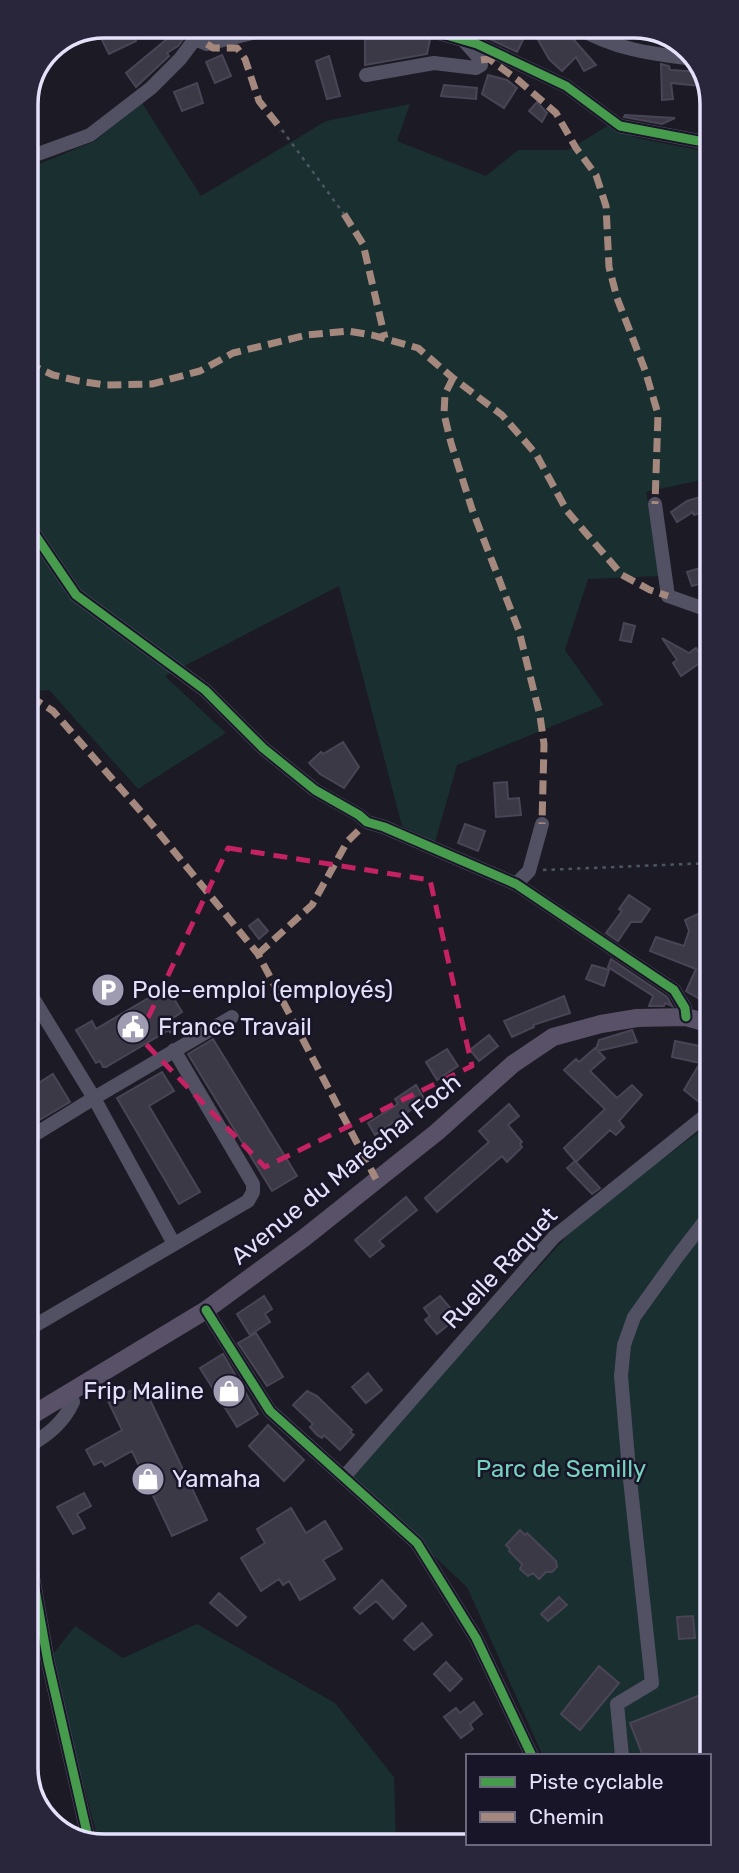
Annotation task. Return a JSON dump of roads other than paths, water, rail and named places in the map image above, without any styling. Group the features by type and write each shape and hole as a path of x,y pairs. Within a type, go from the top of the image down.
{"main road":[{"name":"Avenue du Maréchal Foch","path":"38,1412 206,1310 304,1238 437,1132 513,1064 552,1037 637,1018 686,1017 700,1021"}],"street":[{"path":"39,154 90,135 152,88 180,59 189,38"},
{"path":"199,38 207,44 231,38"},
{"path":"459,39 566,86 620,126 700,141"},
{"path":"599,39 651,54 680,57"},
{"path":"366,75 434,63 476,68 481,65 481,60 464,40"},
{"path":"655,504 668,596 700,607"},
{"path":"39,540 76,595 205,690 263,748 314,790 359,814 368,822 516,884 674,990 685,1008 686,1017"},
{"path":"516,884 529,871 542,824"},
{"path":"38,1006 94,1098 174,1244"},
{"path":"38,1132 232,1017"},
{"path":"38,1324 248,1201 253,1192 253,1184 174,1050"},
{"name":"Ruelle Raquet","path":"344,1477 554,1237 700,1119"},
{"path":"622,1754 617,1704 652,1683 621,1376 624,1345 634,1317 700,1227"},
{"path":"206,1310 270,1411 417,1543 476,1638 531,1754"},
{"path":"38,1441 65,1419 73,1402 70,1393"},
{"path":"38,1607 87,1831"}],"place":[{"name":"Pole-emploi (employés)","path":"108,990"},
{"name":"France Travail","path":"133,1027"},
{"name":"Frip Maline","path":"229,1391"},
{"name":"Yamaha","path":"148,1479"}],"park label":[{"name":"Parc de Semilly","path":"561,1469"}]}
